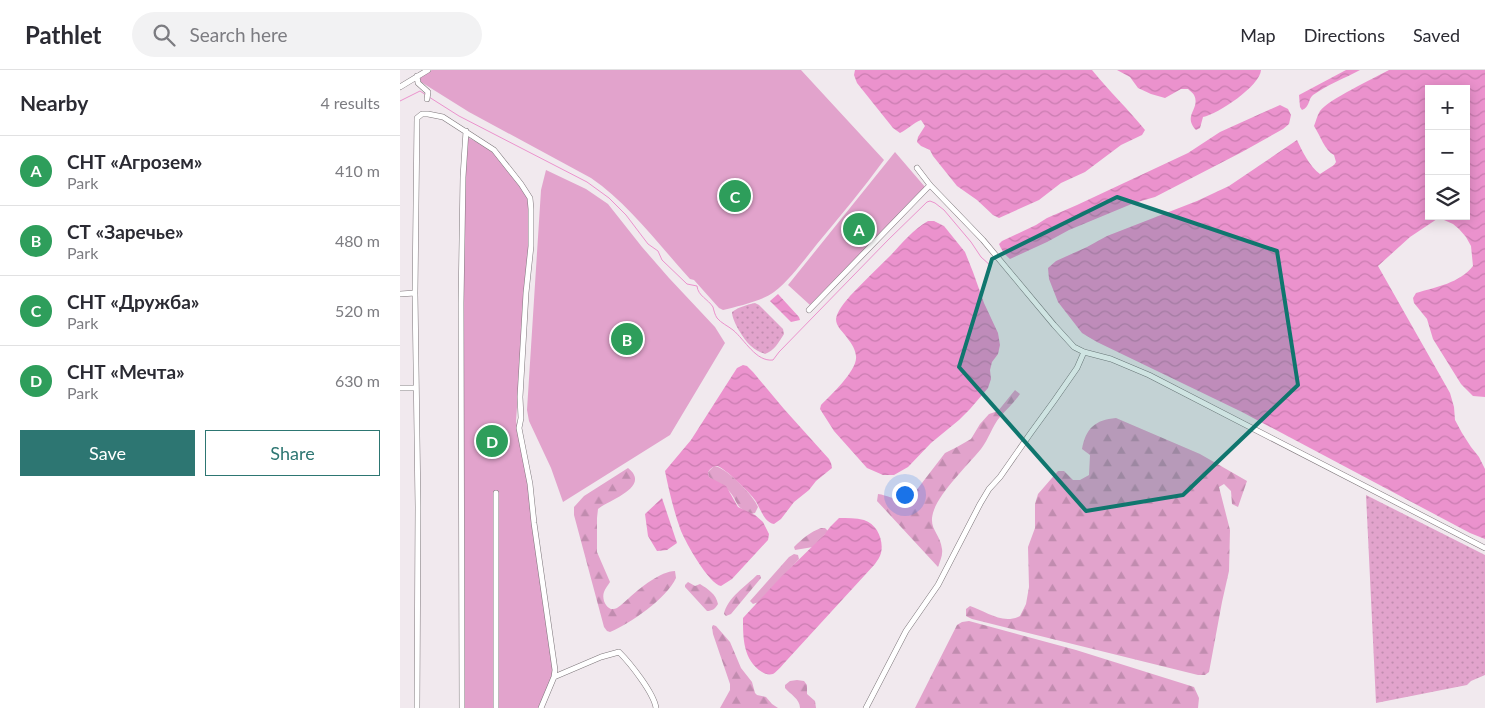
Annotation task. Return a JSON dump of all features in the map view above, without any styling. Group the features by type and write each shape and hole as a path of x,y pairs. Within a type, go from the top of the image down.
{"street":[{"path":"400,87 428,70"},
{"path":"417,76 418,83 427,96"},
{"path":"417,708 418,507 415,294 417,118 422,114 428,114 444,117 494,150 502,158 530,198 531,246 520,396 520,428 530,484 555,670 542,708"},
{"path":"462,708 462,294 463,177 466,131"},
{"path":"917,168 930,185 983,240 1074,347 1084,352 1111,358 1149,375 1485,548"},
{"path":"809,310 930,185"},
{"path":"400,294 415,294"},
{"path":"866,708 906,631 938,585 989,489 1000,477 1077,368 1084,352"},
{"path":"400,388 416,388"},
{"path":"496,492 496,708"},
{"path":"554,677 618,652 652,695 656,708"}],"highlighted area":[{"path":"1117,197 1277,251 1298,385 1183,495 1086,511 959,367 992,259"}],"green space":[{"path":"432,70 801,70 884,160 786,282 763,298 723,310 694,280 690,279 643,225 605,188 591,178 469,112 421,82 419,77"},
{"path":"467,137 493,150 527,195 529,205 529,243 516,421 526,461 553,670 550,684 539,708 465,708 463,185"},
{"path":"895,152 925,187 810,305 788,285"},
{"path":"546,170 586,189 608,204 642,247 715,327 725,343 670,435 563,502 551,468 529,421 527,410 541,190"},
{"path":"755,303 783,329 784,334 774,348 765,354 756,350 748,343 739,330 732,312 743,306"},
{"path":"1015,390 1020,394 997,421 981,449 948,487 937,503 932,516 932,522 941,543 942,551 938,567 877,501 878,494 899,499 912,496 945,453 971,439 980,424 989,414 998,411"},
{"path":"1116,418 1200,454 1247,481 1238,507 1232,504 1231,491 1224,484 1219,487 1230,530 1229,571 1209,672 1205,675 1198,675 966,616 966,609 970,606 1000,618 1007,619 1020,616 1026,604 1029,587 1028,547 1035,528 1035,504 1038,494 1058,471 1064,471 1073,480 1080,480 1089,475 1090,455 1082,449 1086,436 1089,430 1097,423"},
{"path":"714,466 725,471 745,489 758,507 755,513 751,514 741,509 729,491 709,477 708,472"},
{"path":"628,468 634,475 635,481 632,487 598,509 597,552 610,582 603,595 604,602 611,609 617,608 657,577 675,571 676,578 664,594 647,610 610,632 604,627 574,515 574,507 584,496"},
{"path":"1366,495 1485,555 1485,675 1471,681 1467,685 1376,703"},
{"path":"821,528 825,528 828,531 813,547 795,550 794,547 803,539"},
{"path":"794,554 798,555 799,559 759,602 753,604 750,601 789,557"},
{"path":"757,575 760,575 761,578 731,614 726,616 724,614 729,603"},
{"path":"688,582 695,586 700,584 711,592 717,600 718,604 716,607 707,611 685,587"},
{"path":"969,621 1076,650 1194,687 1199,698 1198,708 915,708 957,625"},
{"path":"713,625 730,642 741,668 752,682 755,693 766,697 778,708 720,708 730,690 730,684 713,634"},
{"path":"790,681 804,681 807,685 807,694 815,701 816,708 800,708 797,699 785,688 785,685"}],"water":[{"path":"855,70 1092,70 1145,130 1142,135 1121,145 1085,172 1061,183 1039,200 999,218 957,186 930,150 917,142 925,126 921,120 900,133 893,128 857,83 854,75"},
{"path":"1117,70 1261,70 1254,84 1228,105 1203,117 1200,128 1196,130 1192,125 1191,116 1196,100 1194,94 1188,89 1181,89 1165,98 1138,88 1130,77"},
{"path":"1346,70 1360,70 1313,95 1302,110 1299,95"},
{"path":"1389,70 1485,70 1485,397 1473,396 1461,384 1433,339 1427,319 1414,303 1413,298 1416,293 1461,277 1473,266 1471,246 1466,237 1453,224 1444,220 1470,220 1470,85 1425,85 1425,220 1436,220 1410,237 1378,266 1450,393 1455,420 1485,469 1485,539 1470,533 1242,412 1097,342 1082,333 1058,302 1049,279 1048,268 1056,261 1107,236 1197,201 1229,186 1297,140 1310,163 1320,174 1336,162 1334,155 1325,146 1314,126 1320,111 1342,95"},
{"path":"1280,105 1288,109 1291,115 1289,124 1283,129 1155,197 1134,203 1069,230 1010,259 999,244 1047,218 1188,153 1220,132"},
{"path":"928,221 934,221 944,226 965,252 984,303 998,333 1000,345 998,354 992,362 990,370 991,379 988,388 970,409 931,443 908,467 894,475 883,475 867,468 834,431 820,409 821,405 848,375 855,362 856,356 853,347 837,324 836,319 840,310 850,296 908,237"},
{"path":"778,294 800,320 791,322 770,301"},
{"path":"743,365 753,372 829,459 832,468 794,502 781,519 774,524 767,520 753,497 731,476 717,466 708,472 709,477 726,486 738,507 755,515 763,522 769,534 768,540 732,579 721,586 716,584 704,571 684,537 678,524 665,471 691,440 737,368"},
{"path":"662,498 677,543 667,550 657,551 648,536 645,514"},
{"path":"839,518 861,519 873,525 879,533 882,548 880,556 875,564 779,669 773,674 763,673 751,661 745,648 743,618"}],"waterway":[{"path":"400,101 420,91 426,95"},
{"path":"429,97 459,116 587,182 609,198 626,215 648,244 658,251 662,260 687,284 697,286 701,295 713,307 719,320 733,330 751,350 767,360 773,360 927,202 935,203 944,210 981,257 991,266"}],"place":[{"name":"СНТ «Дружба»","path":"735,196"},
{"name":"СНТ «Агрозем»","path":"859,229"},
{"name":"СТ «Заречье»","path":"627,339"},
{"name":"СНТ «Мечта»","path":"492,441"}]}
